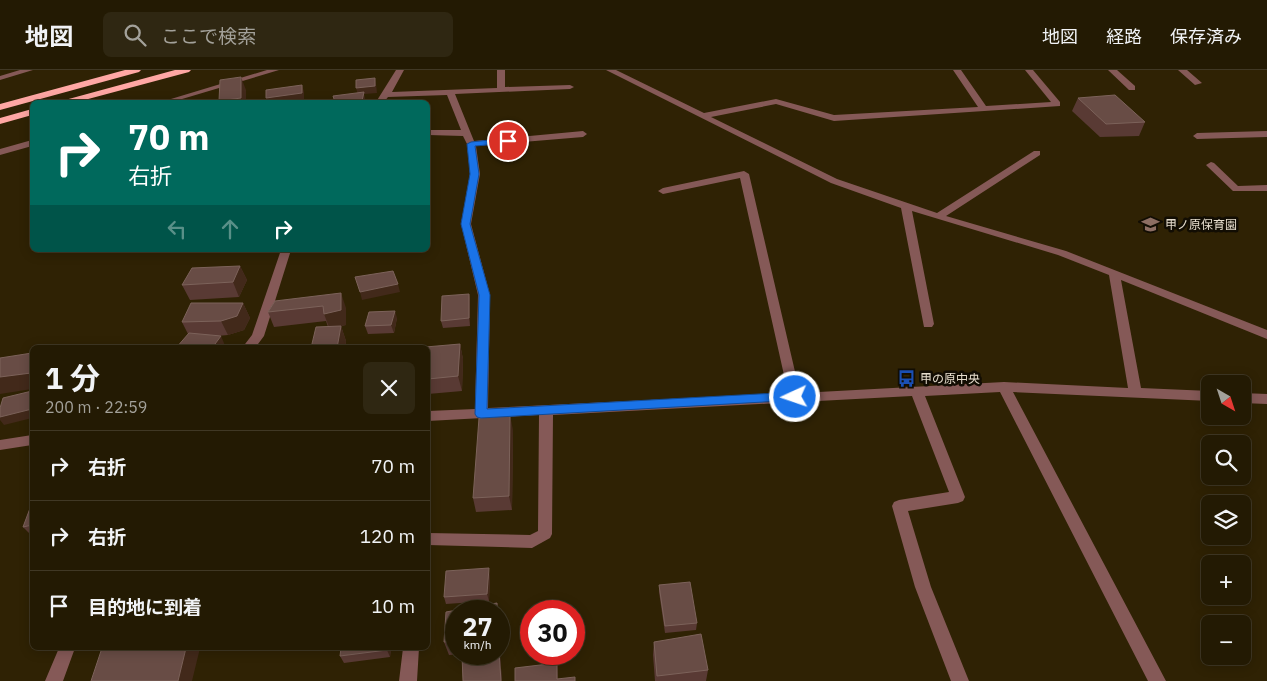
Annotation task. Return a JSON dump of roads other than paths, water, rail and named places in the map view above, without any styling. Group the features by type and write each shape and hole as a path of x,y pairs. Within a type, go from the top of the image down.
{"highway":[{"path":"0,107 136,70"},
{"path":"75,100 186,70"},
{"path":"0,122 30,113"}],"street":[{"path":"2,75 29,70"},
{"path":"172,100 275,70"},
{"path":"383,99 400,70"},
{"path":"501,70 501,88"},
{"path":"610,70 834,181 938,217 1062,253 1267,335"},
{"path":"957,70 984,109"},
{"path":"703,116 776,101 834,118 1057,104 1029,70"},
{"path":"1112,70 1132,88"},
{"path":"1182,70 1198,83"},
{"path":"383,99 501,88 570,87"},
{"path":"450,92 471,144 475,174 466,224 484,295 481,414"},
{"path":"430,134 465,133"},
{"path":"471,144 583,134"},
{"path":"1197,136 1267,134"},
{"path":"0,152 30,144"},
{"path":"938,217 1037,153"},
{"path":"1211,165 1236,189 1267,188"},
{"path":"663,190 744,174 795,397"},
{"path":"906,206 928,324"},
{"path":"250,345 258,336 285,252"},
{"path":"1114,273 1135,392"},
{"path":"430,416 1004,387 1201,396"},
{"path":"1004,387 1157,681"},
{"path":"916,390 958,497 899,506 923,587 960,681"},
{"path":"1251,398 1267,399"},
{"path":"430,539 532,542 545,534 546,410"},
{"path":"0,445 30,440"},
{"path":"54,681 66,650"},
{"path":"408,681 412,650"}],"place":[{"name":"甲ノ原保育園","path":"1151,225"},
{"name":"甲の原中央","path":"906,379"}]}
